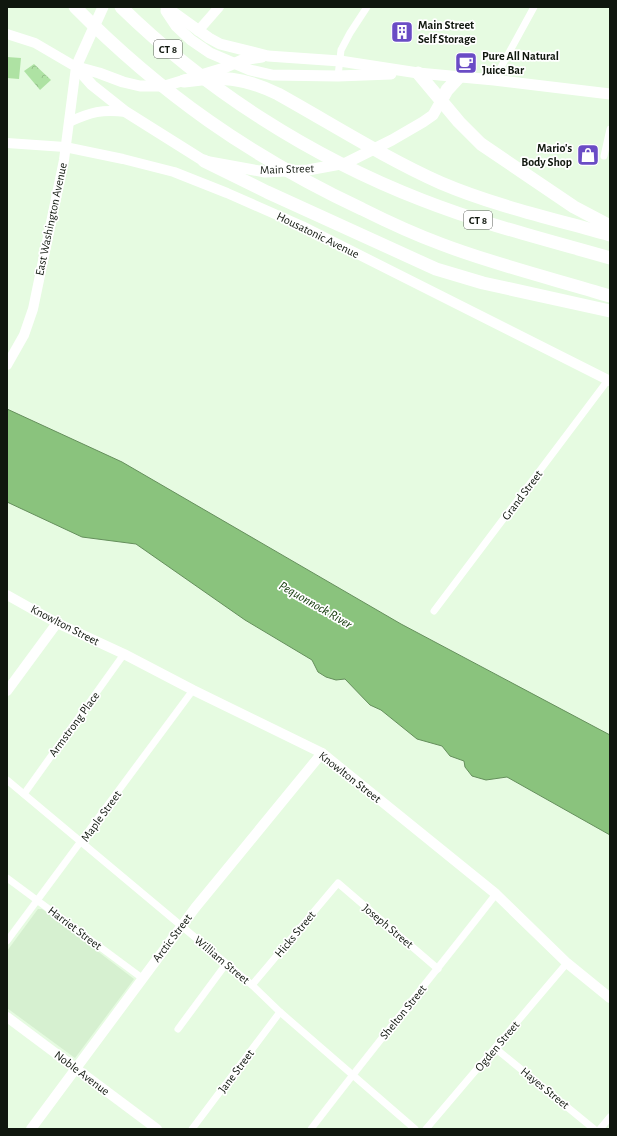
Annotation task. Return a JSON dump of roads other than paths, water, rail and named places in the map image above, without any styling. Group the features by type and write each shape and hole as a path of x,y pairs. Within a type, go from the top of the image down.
{"highway":[{"name":"CT 8","path":"75,7 119,49 173,95 224,132 274,164 301,179 388,222 442,244 610,296"},
{"name":"CT 8","path":"121,7 156,40 218,88 276,127 351,169 409,195 458,213 509,230 610,258"},
{"path":"418,73 466,130 489,150 574,207 610,226"},
{"path":"441,101 447,90 459,77"},
{"path":"184,80 225,78 236,79 258,85 278,94 426,176 470,194 610,235"},
{"path":"204,161 287,201 436,269 483,283 610,311"}],"main road":[{"path":"76,67 103,7"},
{"name":"Main Street","path":"165,7 198,31 220,44 268,56 340,61 418,73 494,80 610,94"},
{"name":"Main Street","path":"165,7 176,26 191,40 210,53 250,70 272,75 338,76 418,73"},
{"path":"198,31 219,7"},
{"name":"Main Street","path":"7,34 35,43 76,67 140,86 165,86 224,68 242,60 268,56"},
{"name":"Main Street","path":"76,67 92,85 126,112 204,161 265,172 308,170 346,163 392,140 423,122 433,115 441,101"},
{"name":"East Washington Avenue","path":"7,365 24,335 33,309 64,160 76,67"},
{"name":"Main Street","path":"69,122 88,113 110,110 126,112"},
{"name":"Housatonic Avenue","path":"7,143 65,147 124,159 174,172 227,193 302,226 609,380"},
{"name":"Knowlton Street","path":"7,595 57,623 124,654 193,690 322,753 496,894 567,963 610,998"},
{"path":"7,691 57,623"},
{"name":"Arctic Street","path":"31,1129 181,926 322,753"},
{"name":"Noble Avenue","path":"7,1017 157,1129"}],"street":[{"path":"338,76 341,50 367,7"},
{"path":"494,80 534,7"},
{"path":"604,156 610,129"},
{"name":"Grand Street","path":"434,611 609,380"},
{"name":"Armstrong Place","path":"24,794 124,654"},
{"name":"Maple Street","path":"7,941 193,690"},
{"name":"William Street","path":"7,780 80,843 252,985 280,1012 415,1129"},
{"name":"Harriet Street","path":"7,878 142,978"},
{"name":"Joseph Street","path":"338,883 438,969"},
{"name":"Hicks Street","path":"252,985 338,883"},
{"name":"Shelton Street","path":"310,1129 352,1074 438,969 496,894"},
{"name":"Ogden Street","path":"426,1129 567,963"},
{"path":"178,1029 226,964"},
{"name":"Jane Street","path":"192,1129 280,1012"},
{"name":"Hayes Street","path":"495,1048 594,1129"},
{"path":"600,1129 610,1118"}],"water":[{"name":"Pequonnock River","path":"7,409 122,462 401,624 610,735 610,835 507,777 486,780 472,776 465,767 464,761 450,756 442,746 417,739 381,710 370,705 345,679 336,680 326,677 318,672 312,660 245,620 136,544 82,537 7,502"}],"place":[{"name":"Main Street Self Storage","path":"402,32"},
{"name":"Pure All Natural Juice Bar","path":"466,63"},
{"name":"Mario's Body Shop","path":"588,155"}]}
